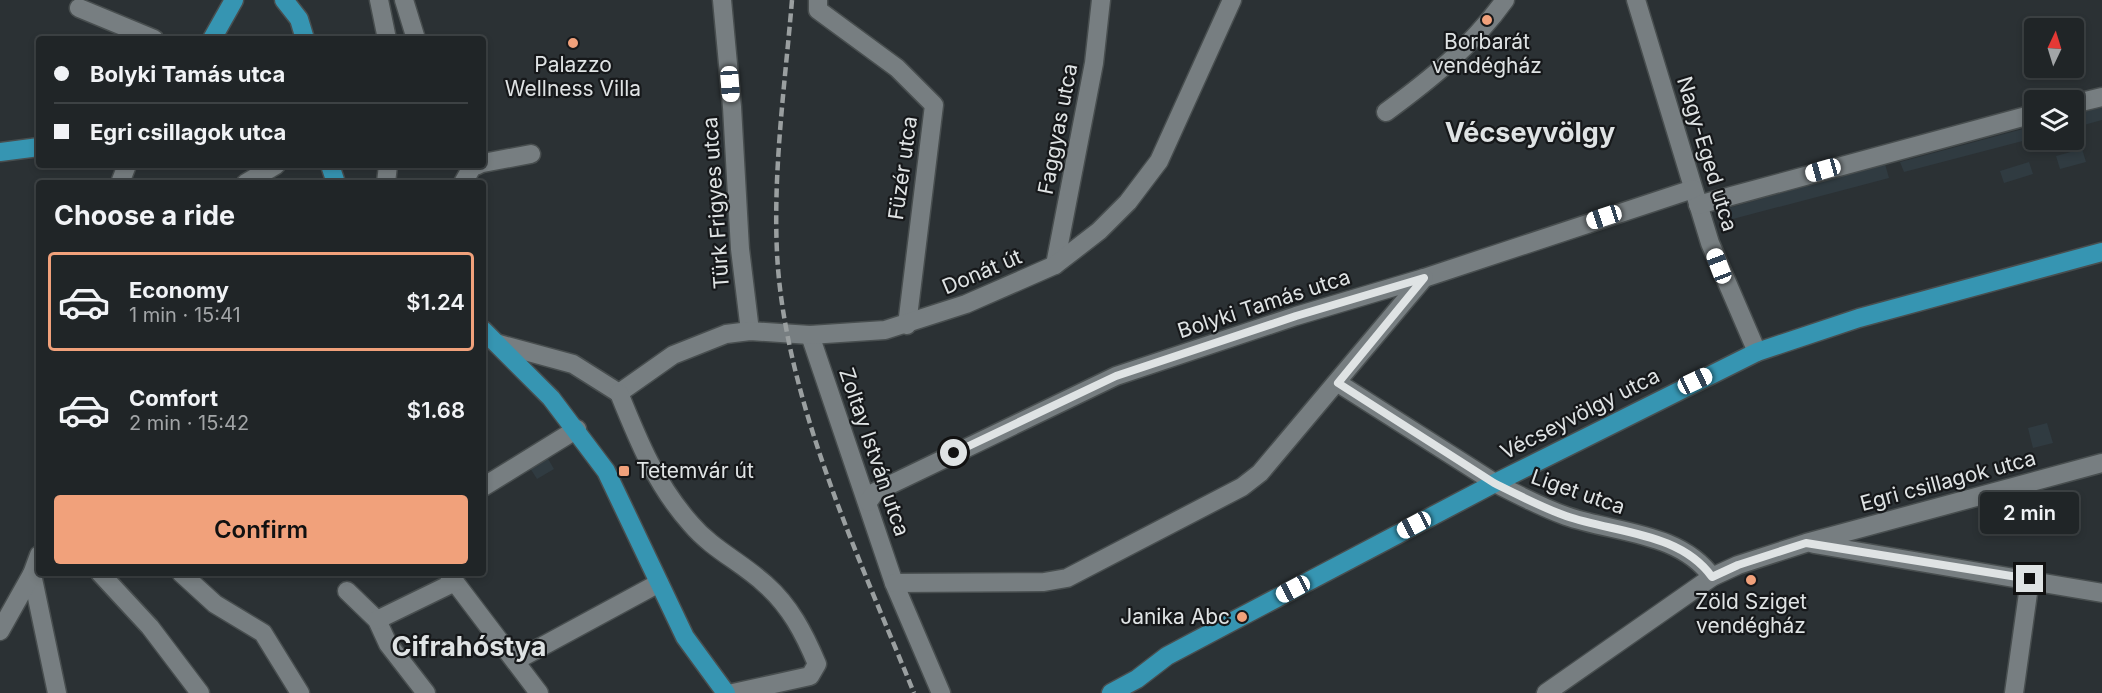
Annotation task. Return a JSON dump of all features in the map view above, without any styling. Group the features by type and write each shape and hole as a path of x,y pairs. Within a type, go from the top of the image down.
{"main road":[{"path":"214,36 234,0"},
{"path":"284,0 299,20 304,36"},
{"path":"0,152 36,147"},
{"name":"Vécseyvölgy utca","path":"1111,693 1137,679 1177,651 1494,483 1757,352 1859,318 2102,252"},
{"path":"486,332 500,344 577,429 606,471 639,534 685,637 726,693"}],"street":[{"path":"378,0 386,36"},
{"path":"404,0 415,36"},
{"name":"Türk Frigyes utca","path":"722,0 731,96 740,249 750,331"},
{"name":"Füzér utca","path":"818,0 818,10 897,68 934,105 907,325"},
{"name":"Faggyas utca","path":"1055,265 1094,63 1101,0"},
{"name":"Donát út","path":"619,393 673,355 710,339 750,331 810,335 885,330 907,325 966,304 1055,265 1099,231 1128,202 1160,161 1232,0"},
{"path":"1386,112 1459,55 1486,26 1505,0"},
{"name":"Nagy-Eged utca","path":"1636,0 1695,197 1719,266 1757,352"},
{"path":"79,8 147,36"},
{"path":"2084,101 2102,97"},
{"name":"Bolyki Tamás utca","path":"868,502 875,492 1116,376 1296,316 1695,197 2024,116"},
{"path":"486,162 531,154"},
{"path":"251,180 271,168"},
{"path":"941,693 894,583 1044,582 1067,578 1242,487 1260,473 1424,278"},
{"name":"Zoltay István utca","path":"810,335 894,583"},
{"path":"500,344 573,364 619,393 657,480 691,524 713,547 765,583 790,610 817,663 810,676 734,693"},
{"name":"Liget utca","path":"1338,383 1494,483 1567,516 1678,546 1702,563 1712,577"},
{"path":"486,485 577,429"},
{"name":"Egri csillagok utca","path":"1546,693 1712,577 1738,565 1806,543 2102,463"},
{"name":"Egri csillagok utca","path":"1806,543 2098,592"},
{"path":"0,631 36,563"},
{"path":"32,574 57,693"},
{"path":"103,576 150,627 200,693"},
{"path":"185,576 215,604 263,633 300,693"},
{"path":"377,620 451,578 538,693"},
{"path":"2014,693 2030,579"},
{"path":"515,661 660,583"},
{"path":"347,591 377,620 388,644 426,693"}],"shaded area":[{"path":"2102,107 2102,120 2084,125 2084,112"},
{"path":"2024,129 2024,141 1904,172 1900,162"},
{"path":"2082,150 2086,162 2060,169 2056,156"},
{"path":"2029,162 2033,174 2004,183 2000,171"},
{"path":"1885,164 1889,178 1729,220 1725,209"},
{"path":"2047,423 2053,443 2033,448 2028,428"},
{"path":"547,457 554,469 537,479 530,468"}],"railway":[{"path":"792,0 780,126 776,221 783,308 794,364 809,421 828,478 914,693"}],"place":[{"name":"Borbarát vendégház","path":"1487,20"},
{"name":"Palazzo Wellness Villa","path":"573,43"},
{"name":"Tetemvár út","path":"624,471"},
{"name":"Zöld Sziget vendégház","path":"1751,580"},
{"name":"Janika Abc","path":"1242,617"}],"district":[{"name":"Vécseyvölgy","path":"1530,133"},
{"name":"Cifrahóstya","path":"469,647"}],"route":[{"path":"954,453 1116,376 1296,316 1424,278 1338,383 1494,483 1522,497 1567,516 1678,546 1702,563 1712,577 1738,565 1806,543 2030,579"}]}
